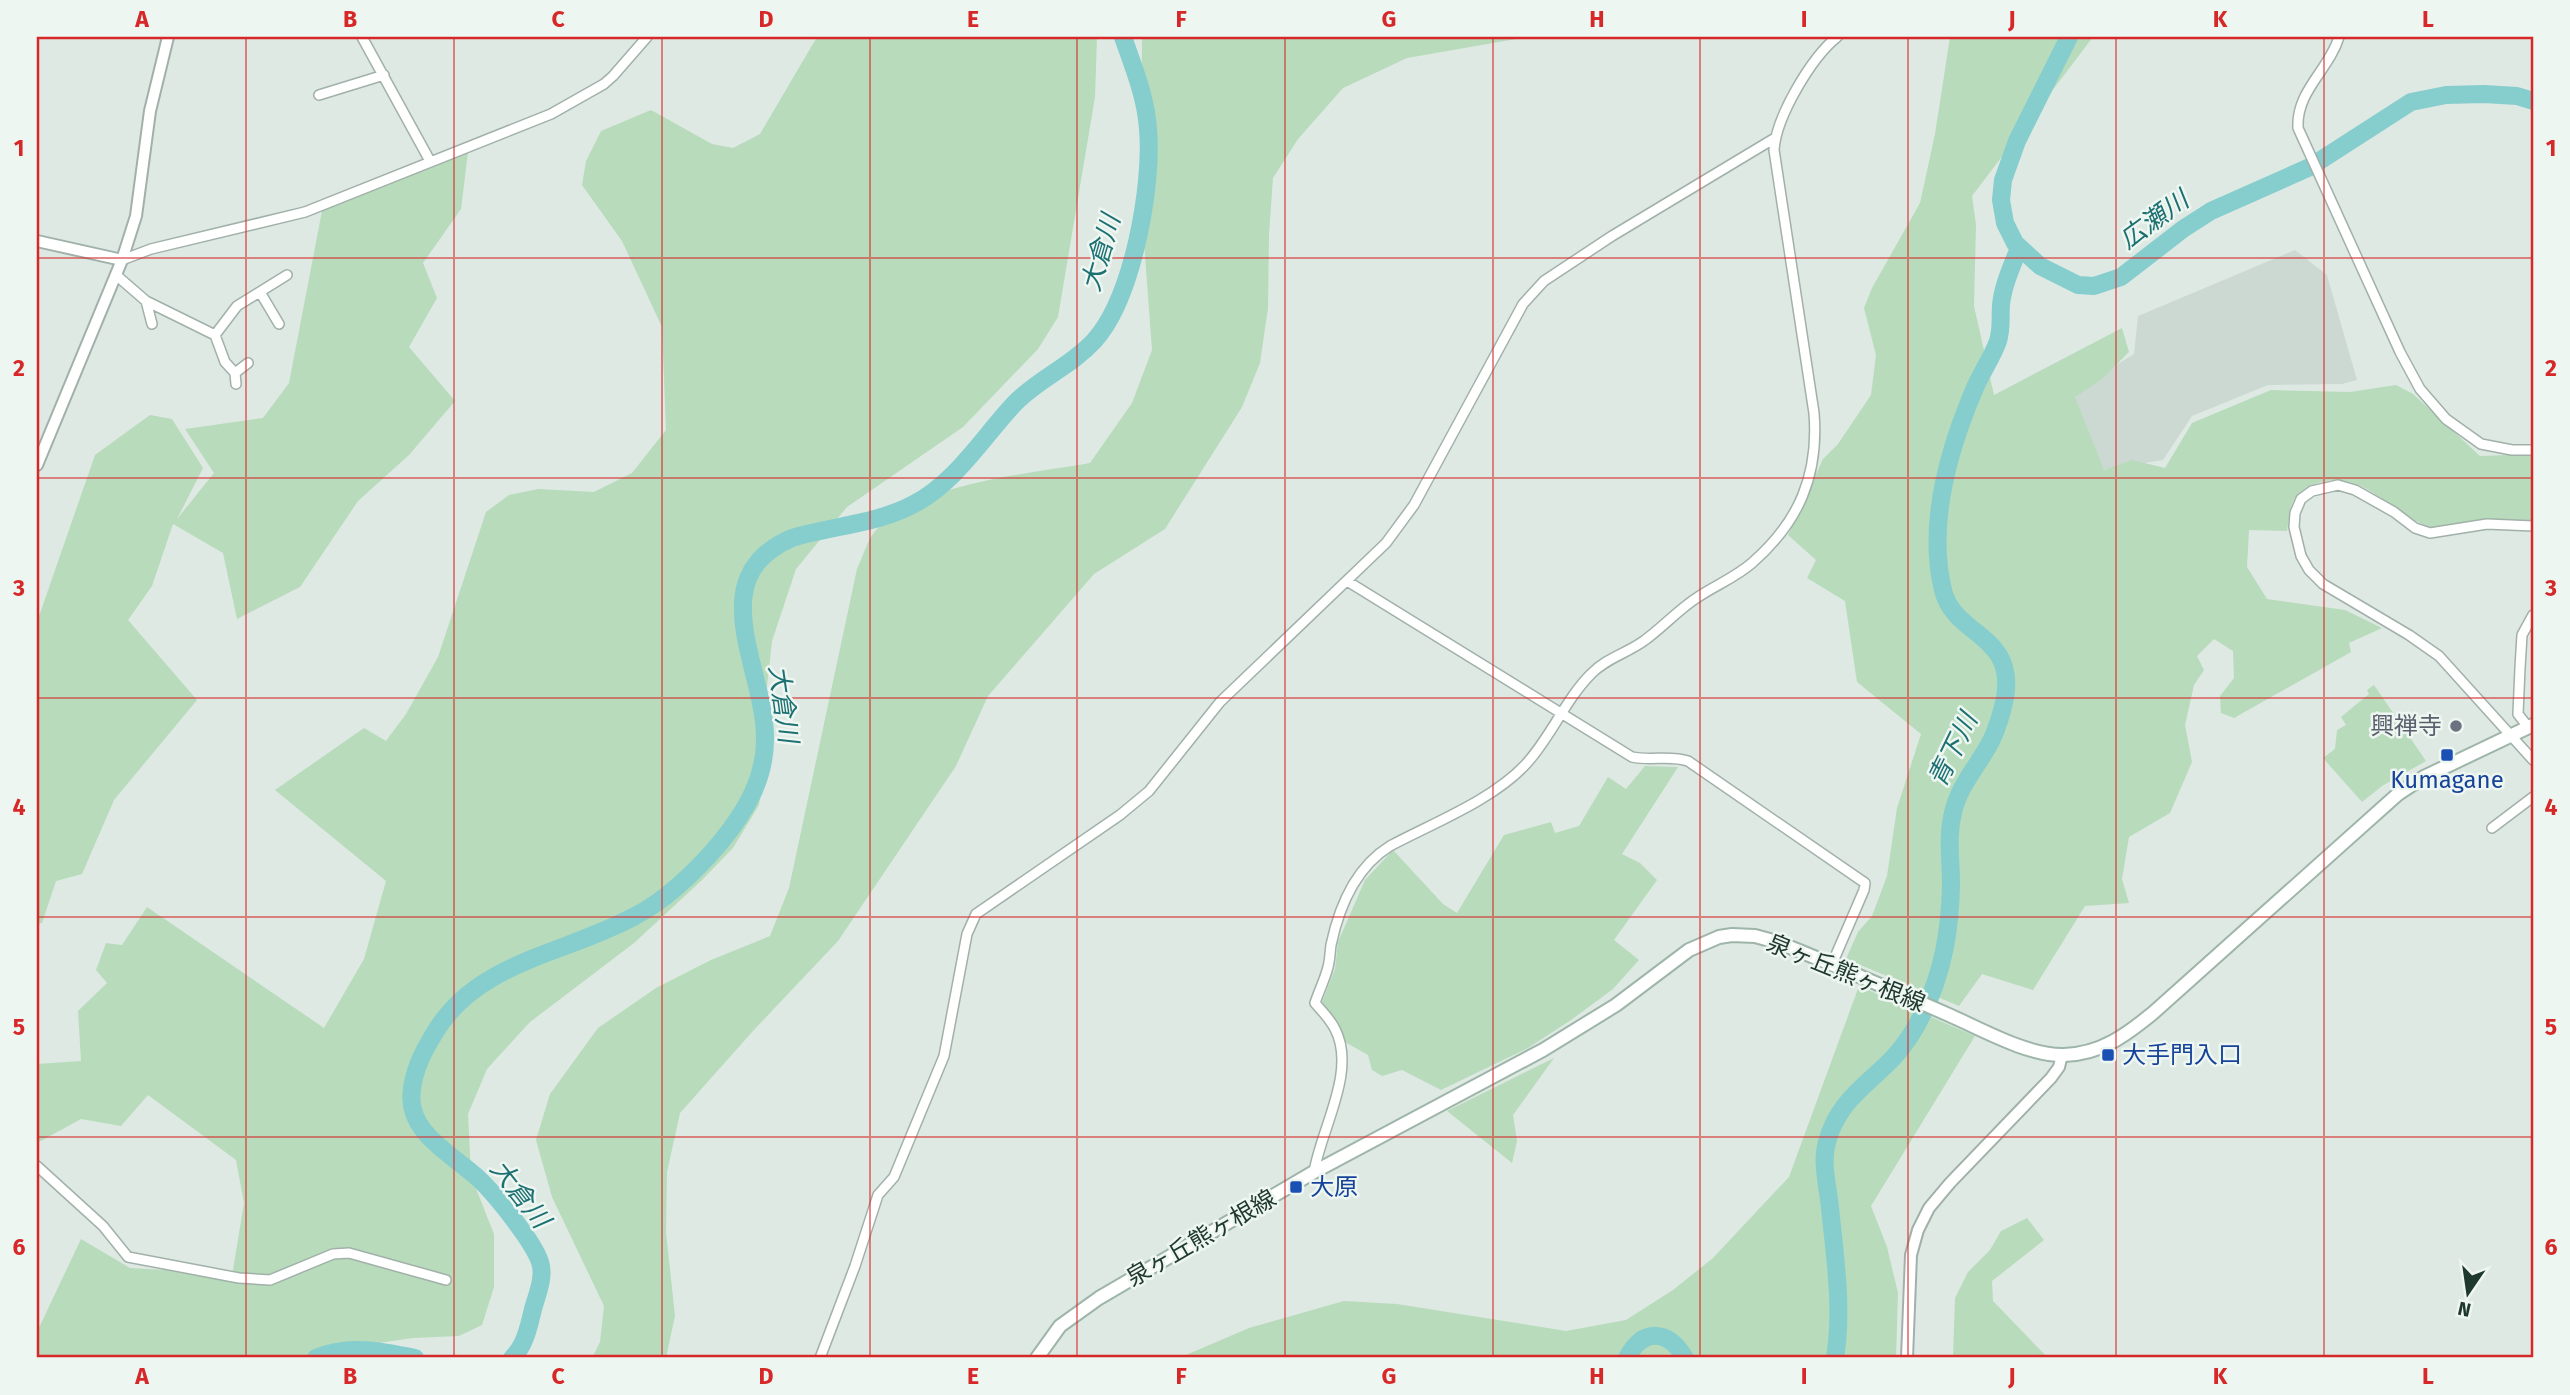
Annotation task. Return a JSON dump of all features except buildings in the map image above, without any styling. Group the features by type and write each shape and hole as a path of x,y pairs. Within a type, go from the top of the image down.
{"main road":[{"name":"泉ヶ丘熊ヶ根線","path":"1037,1358 1049,1339 1077,1312 1314,1172 1543,1050 1616,1005 1689,950 1706,942 1732,935 1755,936 1777,942 2035,1050 2062,1055 2110,1045 2130,1032 2398,794 2424,777 2530,726"}],"street":[{"path":"37,465 122,260 136,216 150,111 168,37"},
{"path":"362,37 430,161"},
{"path":"37,241 122,260 151,249 305,212 551,114 589,94 614,76 647,37"},
{"path":"1314,1172 1341,1071 1342,1049 1335,1028 1315,1003 1328,967 1342,908 1355,881 1373,856 1504,784 1526,764 1591,674 1605,662 1643,642 1698,597 1721,585 1753,562 1793,516 1805,491 1814,460 1814,413 1776,164 1775,138 1804,74 1837,37"},
{"path":"2339,37 2330,60 2311,84 2300,106 2298,128 2400,352 2420,390 2458,429 2481,444 2512,450 2533,450"},
{"path":"319,95 384,75"},
{"path":"820,1358 855,1266 878,1195 894,1177 944,1056 967,934 976,914 1120,815 1149,791 1220,702 1386,543 1413,505 1523,304 1544,281 1612,236 1775,138"},
{"path":"116,275 146,301 215,335 225,362 235,373 236,384"},
{"path":"215,335 237,306 288,275"},
{"path":"260,292 279,324"},
{"path":"146,301 152,324"},
{"path":"235,373 248,363"},
{"path":"2533,526 2487,524 2430,533 2415,528 2394,512 2355,490 2338,485 2312,491 2301,499 2295,513 2296,541 2309,570 2343,598 2409,635 2439,656 2533,760"},
{"path":"1347,581 1632,757 1678,758 1688,761 1864,883 1864,890 1832,964"},
{"path":"2530,726 2518,714 2519,668 2522,635 2533,615"},
{"path":"2492,828 2533,797"},
{"path":"1907,1358 1911,1255 1918,1230 1929,1208 2051,1078 2059,1068 2062,1055"},
{"path":"37,1166 103,1226 128,1257 239,1278 270,1280 333,1254 349,1253 446,1280"}],"shaded area":[{"path":"2295,250 2327,275 2357,380 2342,384 2268,385 2192,416 2163,460 2095,471 2071,393 2134,354 2138,316"}],"green space":[{"path":"817,37 1097,37 1095,97 1058,317 1038,349 963,427 847,507 796,569 772,641 765,704 766,754 759,805 733,848 634,943 530,1022 487,1069 468,1114 471,1176 494,1234 494,1287 482,1325 459,1336 413,1338 371,1344 346,1358 37,1358 37,1332 81,1239 130,1268 166,1270 231,1282 244,1203 236,1160 148,1095 121,1126 81,1119 37,1143 37,1064 81,1061 78,1011 107,983 96,970 106,943 122,945 147,907 324,1028 364,959 386,881 275,790 364,728 386,741 406,714 438,657 486,512 509,495 538,489 594,492 632,473 666,430 662,327 622,241 582,185 586,161 601,131 651,110 712,144 733,148 760,134"},
{"path":"1142,37 1527,37 1407,58 1343,88 1298,139 1273,178 1268,308 1260,363 1242,407 1165,529 1094,574 988,696 956,766 838,941 680,1113 667,1172 666,1232 675,1316 666,1358 592,1358 600,1342 604,1306 552,1197 536,1140 550,1094 598,1028 656,988 711,960 770,936 789,888 857,569 876,530 895,514 946,491 1006,477 1090,463 1132,403 1152,350 1141,201"},
{"path":"1950,37 2093,37 1972,196 1976,225 1974,306 1994,395 2122,328 2129,352 2101,380 2075,397 2104,470 2132,460 2165,468 2192,423 2271,390 2350,392 2396,385 2413,394 2480,456 2533,454 2533,522 2435,528 2416,521 2362,487 2348,481 2332,480 2315,484 2300,492 2291,508 2287,531 2249,530 2247,567 2267,599 2345,610 2382,628 2349,643 2351,652 2234,718 2221,713 2220,696 2234,678 2233,651 2214,639 2197,656 2204,670 2194,685 2185,725 2192,762 2170,813 2129,837 2122,879 2129,903 2085,906 2033,990 1982,974 1959,1006 1846,959 1858,932 1872,916 1887,876 1897,808 1921,734 1857,682 1845,601 1807,578 1816,560 1788,535 1823,459 1838,444 1871,395 1876,355 1864,308 1872,288 1920,203 1935,134"},
{"path":"468,152 461,209 423,263 437,298 409,347 455,401 409,455 358,501 300,587 237,619 223,553 173,524 152,586 128,620 197,700 114,800 82,874 56,881 42,923 37,924 37,622 95,455 150,415 172,419 203,468 177,519 214,473 185,429 263,418 289,383 322,211"},
{"path":"2374,685 2426,761 2382,786 2362,802 2323,758 2335,749 2337,730 2346,725 2341,717 2369,694 2367,690"},
{"path":"1645,766 1678,767 1622,854 1640,863 1657,880 1614,940 1639,960 1613,989 1528,1048 1441,1090 1402,1070 1382,1076 1372,1070 1368,1055 1345,1042 1340,1027 1322,1002 1335,969 1338,942 1365,880 1393,850 1443,904 1457,913 1504,835 1551,822 1555,833 1579,826 1608,777 1626,789"},
{"path":"1859,986 1975,1036 1871,1206 1887,1247 1898,1293 1896,1358 1179,1358 1249,1328 1344,1301 1397,1304 1566,1331 1626,1320 1673,1290 1713,1258 1789,1177"},
{"path":"1554,1058 1513,1115 1517,1141 1512,1163 1447,1111"},
{"path":"2027,1218 2044,1240 1992,1281 1993,1301 2048,1358 1953,1358 1955,1298 1968,1272 1990,1250 2001,1231"}],"waterway":[{"name":"大倉川","path":"512,1358 520,1348 528,1329 541,1279 540,1262 522,1230 494,1195 433,1141 416,1118 412,1089 423,1053 452,1010 473,990 524,962 608,929 647,909 691,874 738,819 758,780 764,751 762,709 744,626 743,600 749,576 765,555 792,538 885,516 929,495 956,471 1015,403 1085,350 1108,322 1120,298 1138,240 1149,152 1145,105 1123,37"},
{"name":"広瀬川","path":"2069,37 2017,141 2003,180 2001,200 2005,223 2015,243 2040,266 2078,285 2094,286 2121,277 2211,211 2310,167 2411,102 2446,95 2484,94 2517,96 2533,101"},
{"name":"青下川","path":"1835,1358 1838,1302 1825,1166 1827,1142 1846,1105 1910,1037 1930,998 1944,951 1949,919 1953,813 1965,783 1992,739 2005,698 2006,677 2002,660 1949,605 1943,590 1938,540 1939,514 1949,462 1974,390 1998,341 2004,290 2019,248"},
{"name":"青下川","path":"1627,1358 1640,1341 1656,1336 1671,1342 1685,1358"},
{"name":"大倉川","path":"316,1358 353,1350 378,1351 415,1358"}],"place":[{"name":"興禅寺","path":"2456,726"},
{"name":"Kumagane","path":"2447,755"},
{"name":"大手門入口","path":"2108,1055"},
{"name":"大原","path":"1296,1187"}]}
